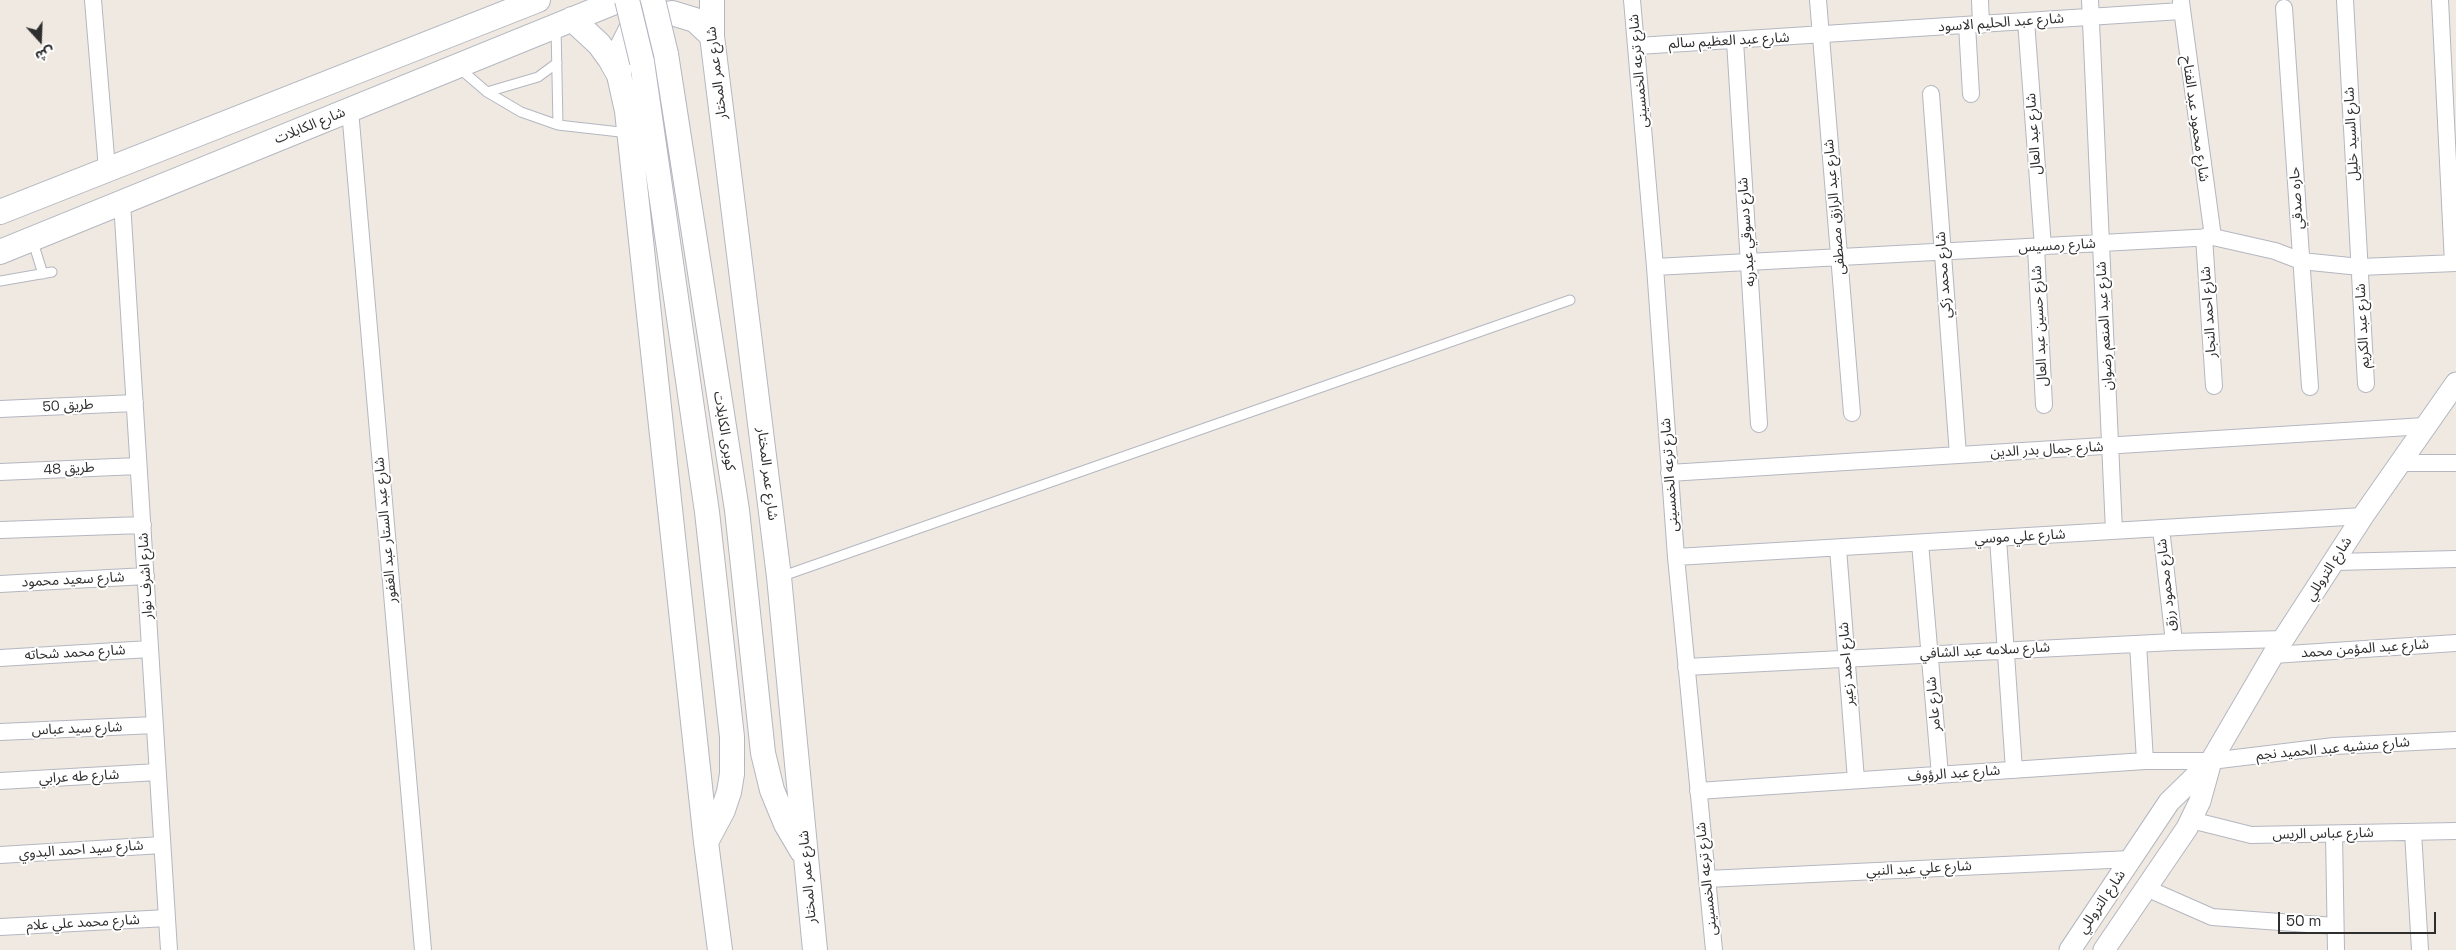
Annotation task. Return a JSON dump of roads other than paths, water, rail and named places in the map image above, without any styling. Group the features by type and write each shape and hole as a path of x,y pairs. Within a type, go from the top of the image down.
{"main road":[{"path":"0,212 538,0"},
{"name":"شارع الكابلات","path":"0,252 620,0"},
{"name":"كوبرى الكابلات","path":"627,0 642,62 706,503 732,737 733,765 728,792 723,810 706,842"},
{"name":"كوبرى الكابلات","path":"653,0 666,54 737,510 763,753 772,790 786,824 806,856"},
{"name":"شارع عمر المختار","path":"712,0 712,36 780,577 815,950"},
{"path":"712,36 694,20 672,13 649,17 630,31 620,51 619,75 629,133 706,842 720,950"},
{"path":"564,22 599,44 619,75"}],"street":[{"path":"93,0 107,169"},
{"name":"شارع ترعه الخمسينى","path":"1632,0 1638,46 1676,557 1714,950"},
{"name":"شارع عبد الرازق مصطفى","path":"1818,0 1852,413"},
{"path":"1971,94 1974,25 1980,0"},
{"name":"شارع عبد المنعم رضوان","path":"2090,0 2114,531"},
{"name":"شارع السيد خليل","path":"2345,0 2360,267"},
{"path":"2440,0 2450,96 2455,263"},
{"name":"شارع عبد الحليم الاسود","path":"1821,35 2090,17 2181,6"},
{"name":"شارع محمود عبد الفتاح","path":"2181,6 2209,237"},
{"name":"حاره صدقي","path":"2284,8 2310,387"},
{"name":"شارع عبد العال","path":"2026,21 2039,247"},
{"name":"شارع عبد العظيم سالم","path":"1638,46 1821,35"},
{"name":"شارع دسوقي عبدربه","path":"1735,41 1759,424"},
{"name":"شارع محمد زكي","path":"1931,94 1958,455"},
{"name":"شارع عبد الستار عبد الغفور","path":"350,110 423,950"},
{"name":"شارع اشرف نوار","path":"122,202 169,950"},
{"name":"شارع رمسيس","path":"1655,267 2209,237 2275,251 2301,261 2360,267 2455,263"},
{"name":"شارع احمد النجار","path":"2209,237 2214,386"},
{"name":"شارع حسين عبد العال","path":"2039,247 2044,405"},
{"name":"شارع عبد الكريم","path":"2360,267 2366,384"},
{"name":"شارع التروللي","path":"2070,950 2170,802 2210,761 2278,647 2363,516 2425,426 2453,392"},
{"name":"طريق 50","path":"0,409 135,403"},
{"name":"شارع جمال بدر الدين","path":"1669,473 2425,426"},
{"path":"2401,463 2456,463"},
{"name":"طريق 48","path":"0,472 138,466"},
{"name":"شارع علي موسي","path":"1676,557 2363,516"},
{"path":"0,530 143,525"},
{"name":"شارع محمود رزق","path":"2161,528 2174,642"},
{"path":"1998,538 2014,770"},
{"name":"شارع عامر","path":"1920,543 1940,775"},
{"name":"شارع احمد زعير","path":"1838,548 1856,780"},
{"path":"2334,562 2456,560"},
{"name":"شارع سعيد محمود","path":"0,584 146,576"},
{"name":"شارع سلامه عبد الشافي","path":"1686,667 2174,642 2278,647"},
{"name":"شارع عبد المؤمن محمد","path":"2278,647 2456,643"},
{"path":"2138,644 2145,761"},
{"name":"شارع محمد شحاته","path":"0,658 150,649"},
{"name":"شارع سيد عباس","path":"0,732 155,725"},
{"name":"شارع منشيه عبد الحميد نجم","path":"2210,761 2334,746 2456,740"},
{"name":"شارع عبد الرؤوف","path":"1698,791 2145,761 2210,761"},
{"name":"شارع التروللي","path":"2104,950 2191,820 2200,801 2210,761"},
{"name":"شارع طه عرابي","path":"0,781 158,772"},
{"name":"شارع عباس الريس","path":"2191,820 2251,834 2456,831"},
{"path":"2413,832 2420,950"},
{"path":"2334,834 2336,950"},
{"name":"شارع سيد احمد البدوي","path":"0,855 162,845"},
{"name":"شارع علي عبد النبي","path":"1707,879 2131,859"},
{"path":"2146,888 2212,917 2335,926"},
{"name":"شارع محمد علي علام","path":"0,927 167,918"}],"lane":[{"path":"558,124 557,63 564,22"},
{"path":"486,92 538,77 557,63"},
{"path":"457,66 486,92 521,112 558,124 629,133"},
{"path":"0,281 48,273 32,238"},
{"path":"780,577 1570,300"}]}
